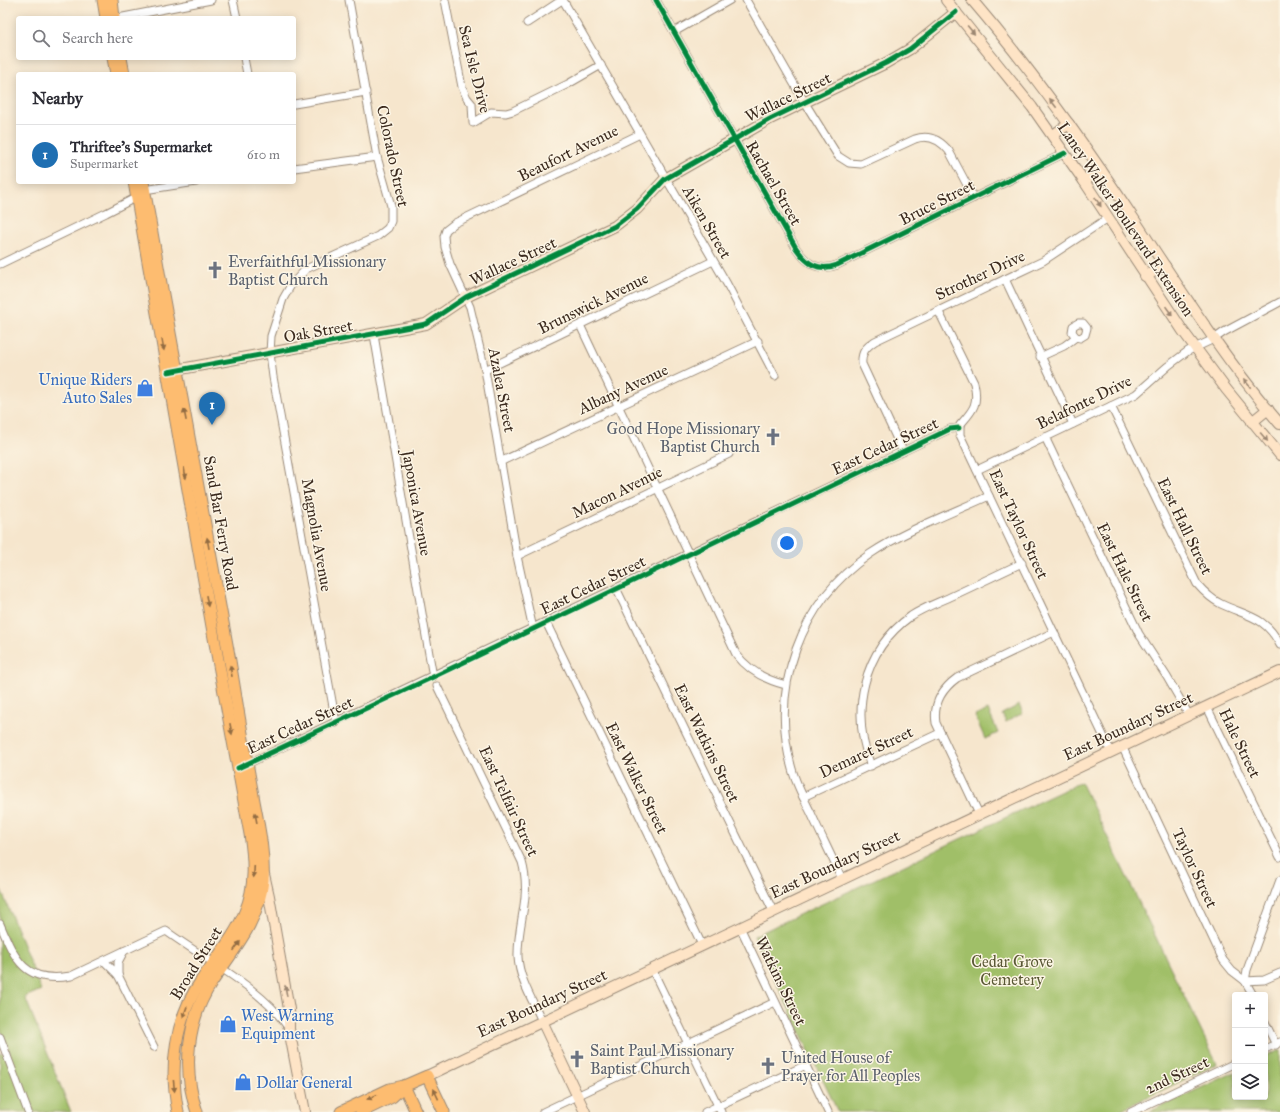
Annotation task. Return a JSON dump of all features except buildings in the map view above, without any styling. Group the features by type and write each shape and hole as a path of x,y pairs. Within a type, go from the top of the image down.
{"main road":[{"path":"103,0 106,16"},
{"path":"112,0 114,16"},
{"name":"Laney Walker Boulevard Extension","path":"946,0 1011,79 1053,135 1145,276 1195,347 1252,422 1280,455"},
{"name":"Laney Walker Boulevard Extension","path":"972,0 1008,43 1069,124 1214,339 1280,424"},
{"name":"Wallace Street","path":"466,297 615,226 637,209 665,179 734,138 770,119 873,70 910,49 956,12"},
{"path":"113,60 116,72"},
{"path":"121,60 124,72"},
{"path":"1053,135 1069,124"},
{"path":"1084,181 1101,170"},
{"name":"Sand Bar Ferry Road","path":"141,190 243,766 261,846 263,870"},
{"path":"1145,276 1164,266"},
{"name":"Oak Street","path":"172,371 374,335 426,324 466,297"},
{"path":"1252,422 1268,409"},
{"name":"East Boundary Street","path":"341,1112 390,1089 404,1086 427,1076 1280,672"},
{"name":"Sand Bar Ferry Road","path":"243,766 250,834"},
{"name":"Broad Street","path":"196,1112 189,1085 190,1039 200,1004 249,900 254,866 250,834"},
{"path":"263,870 270,896 289,1009 289,1029 305,1112"},
{"name":"Broad Street","path":"178,1112 174,1079 174,1060 178,1034 188,1003 217,966 243,938 254,916 261,894 263,870"},
{"name":"East Telfair Street","path":"542,1021 585,1112"},
{"path":"427,1076 444,1112"},
{"path":"404,1086 416,1112"},
{"name":"East Boundary Street","path":"362,1112 392,1097 404,1086"}],"street":[{"path":"128,16 210,0"},
{"path":"233,0 237,16"},
{"name":"Colorado Street","path":"270,353 271,336 283,299 290,285 300,274 316,264 374,239 388,228 391,221 391,206 377,157 349,0"},
{"name":"Sea Isle Drive","path":"445,0 462,87 467,98 472,104 473,122 491,112 506,113 513,111 568,84 601,65"},
{"path":"527,23 563,0"},
{"name":"Aiken Street","path":"563,0 713,261 776,376"},
{"name":"Rachael Street","path":"656,0 801,255 810,264 818,268"},
{"path":"674,32 730,0"},
{"path":"746,0 805,103 838,156 849,163 861,164 921,137 938,140 944,145 954,159 974,198"},
{"path":"244,60 247,72"},
{"path":"296,104 366,92"},
{"name":"Beaufort Avenue","path":"508,197 640,134"},
{"name":"Bruce Street","path":"818,268 837,265 1065,153"},
{"path":"296,168 377,157"},
{"path":"0,264 141,190 182,184"},
{"name":"Azalea Street","path":"508,197 455,223 446,230 444,236 446,254 466,297 471,312 485,370 517,556 533,629"},
{"name":"Strother Drive","path":"903,452 862,364 862,354 875,341 1043,261 1108,218"},
{"name":"Brunswick Avenue","path":"485,370 713,261"},
{"path":"1005,279 1040,357 1073,424"},
{"name":"Belafonte Drive","path":"977,470 1045,436 1136,394 1168,366 1195,347 1214,339 1224,332 1280,302"},
{"path":"938,310 974,383 976,395 973,409 959,428"},
{"path":"580,325 736,654 748,668 754,672 786,685"},
{"name":"Japonica Avenue","path":"374,335 433,677"},
{"path":"1040,357 1064,346 1076,337"},
{"name":"Albany Avenue","path":"500,462 758,341"},
{"name":"Magnolia Avenue","path":"270,353 336,723"},
{"name":"East Hall Street","path":"1111,406 1197,584 1214,600 1262,622 1272,632 1280,645"},
{"name":"East Cedar Street","path":"243,766 433,677 688,553 950,429 959,428"},
{"name":"East Taylor Street","path":"959,428 960,435 1111,752"},
{"name":"East Hale Street","path":"1045,436 1139,634 1188,715"},
{"name":"Macon Avenue","path":"517,556 729,454"},
{"path":"842,879 803,797 793,771 788,750 785,716 786,685 797,646 808,621 824,597 849,570 869,555 892,542 989,496"},
{"path":"871,766 863,743 860,721 860,706 865,681 871,664 881,647 895,630 912,616 1022,563"},
{"name":"East Watkins Street","path":"616,588 773,911"},
{"name":"East Walker Street","path":"546,622 702,945"},
{"path":"979,814 936,722 936,709 940,696 950,683 965,674 1054,632"},
{"name":"East Telfair Street","path":"437,686 522,862 526,879 526,897 518,957 520,970 542,1021"},
{"name":"Hale Street","path":"1207,707 1280,857"},
{"name":"Demaret Street","path":"803,797 940,733"},
{"name":"Taylor Street","path":"1122,746 1223,960 1232,971 1245,980 1251,992"},
{"path":"1280,880 1245,980 1264,980 1280,973"},
{"path":"0,924 12,952 20,963 39,975 55,979 71,976 166,931 271,1006 282,1018 289,1029"},
{"name":"Watkins Street","path":"740,927 828,1112"},
{"path":"118,975 118,962 124,951"},
{"path":"104,961 118,975 154,1047"},
{"path":"652,969 689,1043 719,1109"},
{"path":"543,1112 775,1002"},
{"path":"1268,1027 1278,1043 1268,1048"},
{"path":"0,1037 28,1112"},
{"name":"2nd Street","path":"1131,1112 1233,1064"},
{"path":"705,1112 719,1109 806,1066"}],"green space":[{"path":"1019,705 1023,713 1006,722 1002,714"},
{"path":"988,710 998,733 985,739 975,716"},
{"name":"Cedar Grove Cemetery","path":"1081,782 1217,1064 1116,1112 838,1112 754,936"},
{"path":"0,887 41,990 25,997 71,1112 0,1112 0,1052 2,1054 10,1052 0,1028"},
{"path":"1280,1050 1280,1112 1149,1112 1232,1073 1232,1100 1268,1100 1268,1056"}],"cycle path":[{"path":"656,0 796,248 804,258 819,267 824,268 837,265 1065,153"},
{"path":"168,372 426,324 466,297 615,226 637,209 665,179 770,119 886,63 910,49 956,12"},
{"path":"238,768 433,677 950,429 959,428"}],"place":[{"name":"Everfaithful Missionary Baptist Church","path":"215,270"},
{"name":"Unique Riders Auto Sales","path":"145,388"},
{"name":"Thriftee's Supermarket","path":"212,425"},
{"name":"Good Hope Missionary Baptist Church","path":"773,437"},
{"name":"West Warning Equipment","path":"228,1024"},
{"name":"Saint Paul Missionary Baptist Church","path":"577,1059"},
{"name":"United House of Prayer for All Peoples","path":"768,1066"},
{"name":"Dollar General","path":"243,1082"}]}
